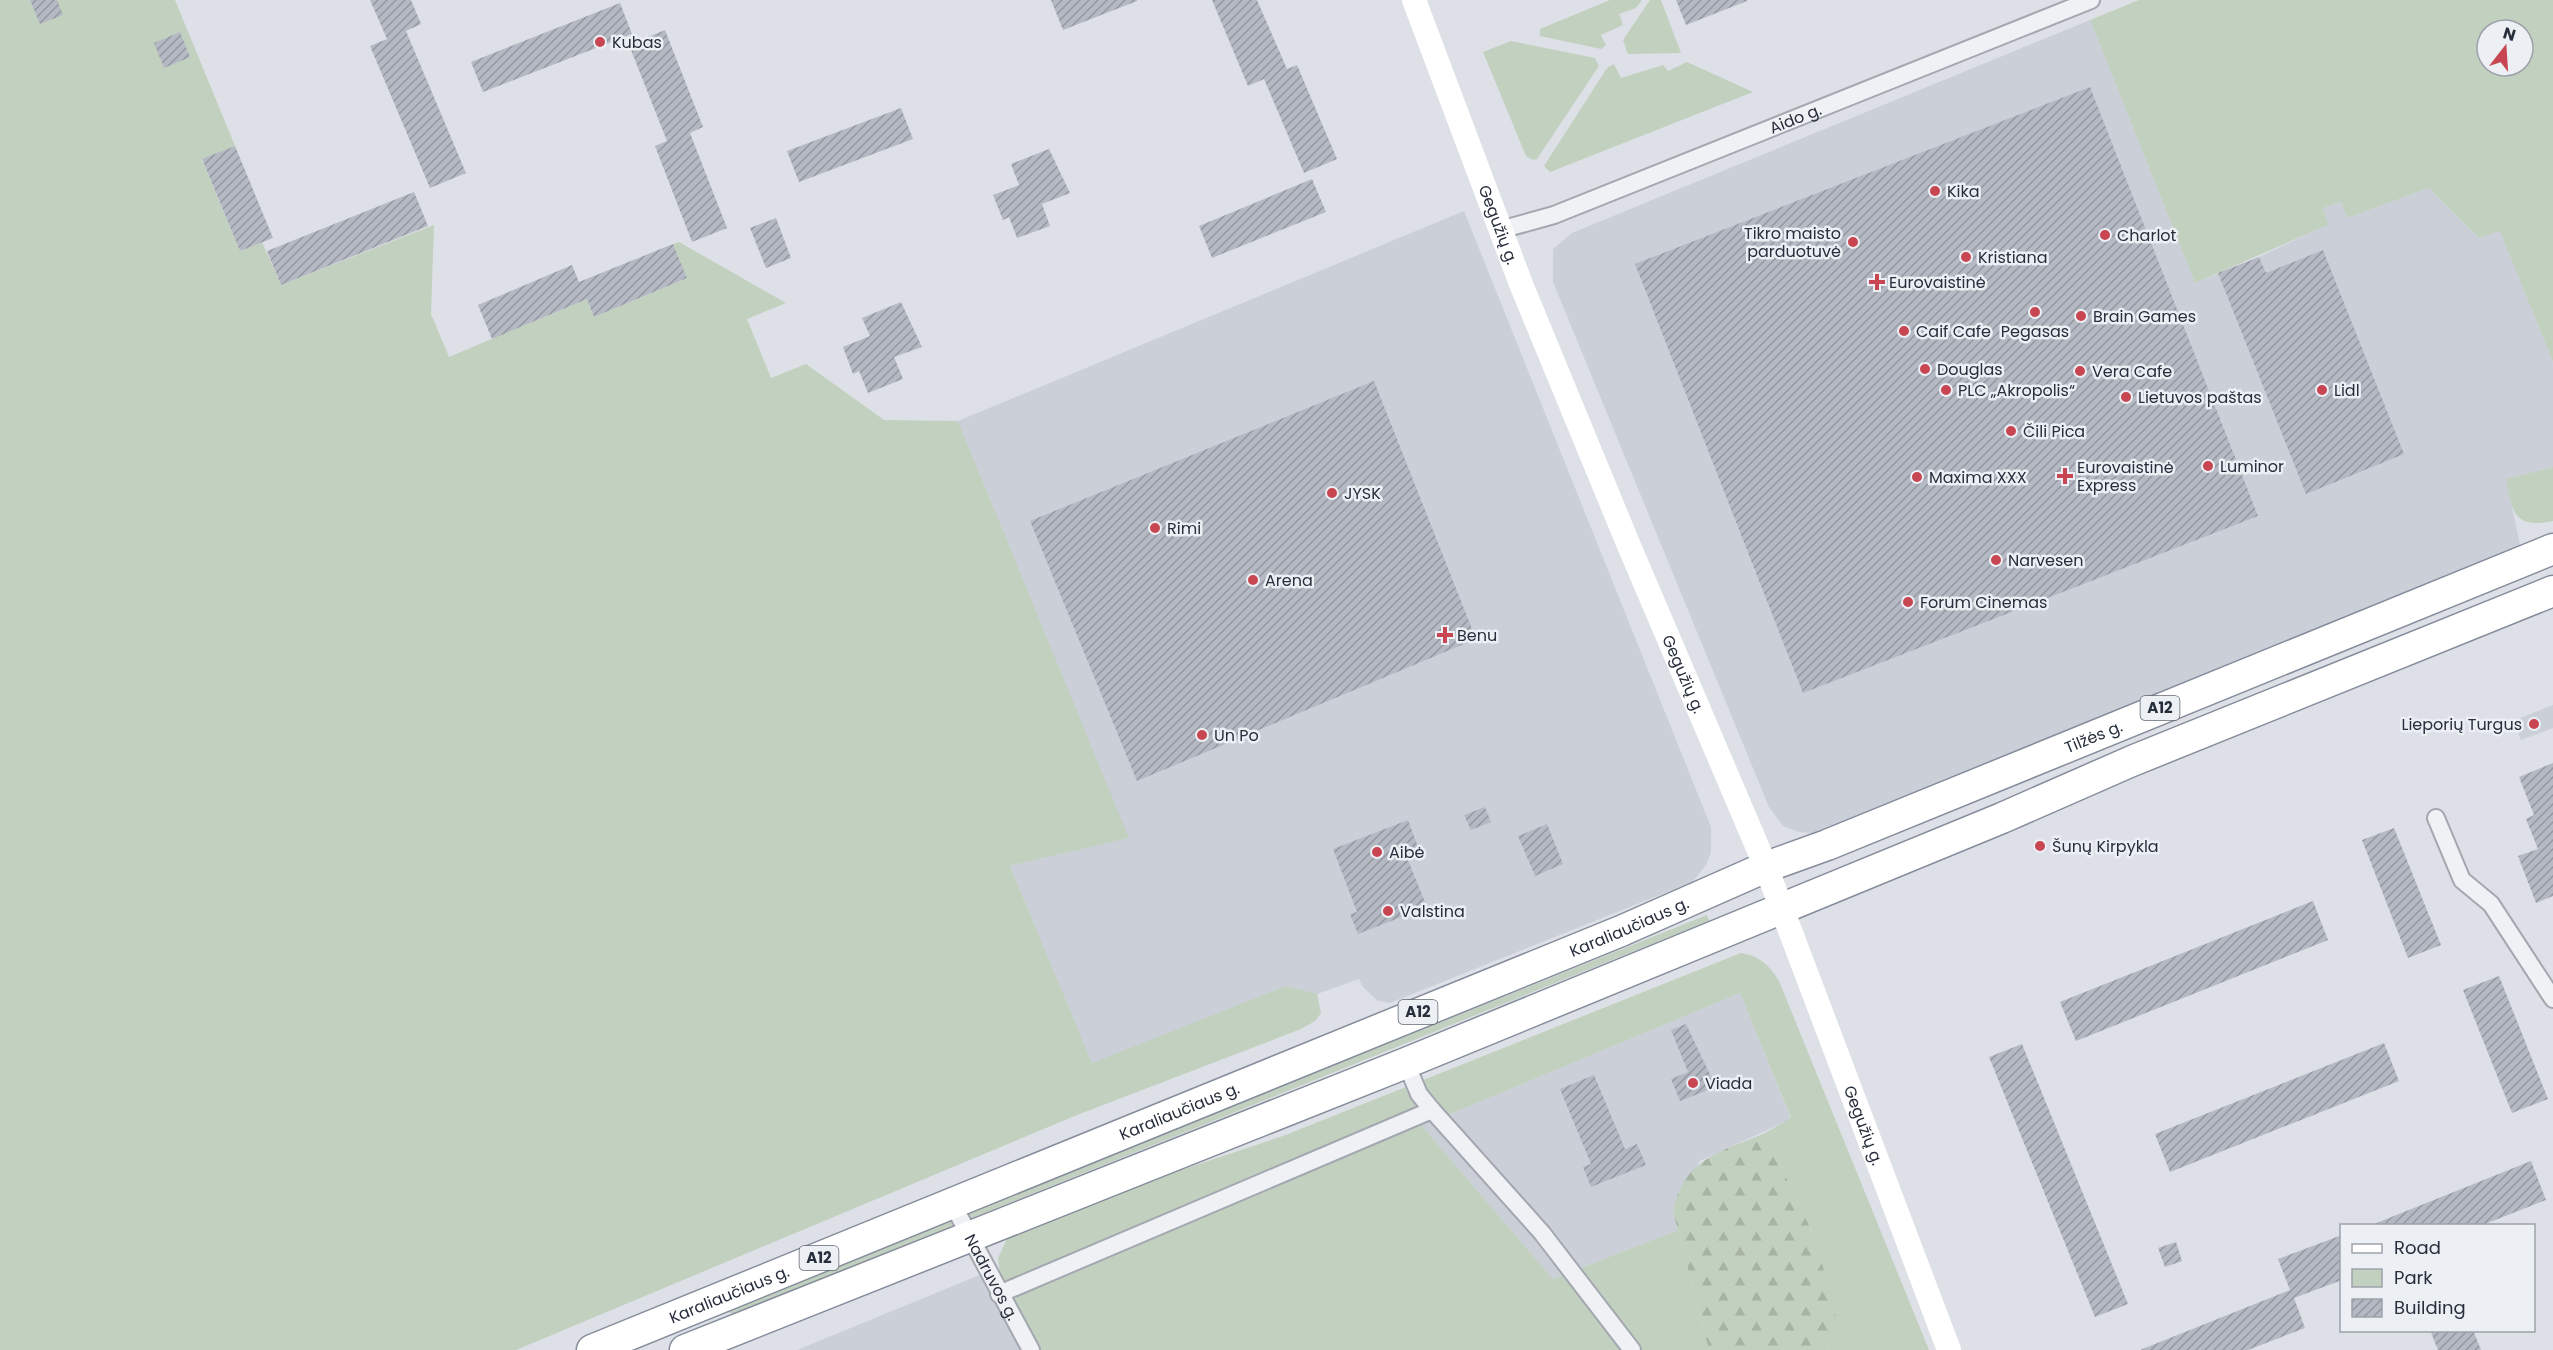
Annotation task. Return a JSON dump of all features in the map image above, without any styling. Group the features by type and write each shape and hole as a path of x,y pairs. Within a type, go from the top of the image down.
{"highway":[{"name":"Tilžės g.","path":"1766,867 1827,845 2553,549"},
{"name":"A12","path":"1782,908 2002,818 2132,761 2553,591"},
{"name":"Karaliaučiaus g.","path":"592,1350 1621,931 1766,867"},
{"name":"Karaliaučiaus g.","path":"685,1350 1406,1063 1782,908"}],"main road":[{"name":"Gegužių g.","path":"1414,0 1500,230 1627,542 1766,867 1949,1350"}],"street":[{"name":"Aido g.","path":"1500,230 1565,210 2091,0"},
{"path":"2436,818 2462,880 2491,904 2553,999"},
{"path":"1406,1063 1419,1094 1542,1233 1632,1350"},
{"path":"999,1294 1432,1110"},
{"name":"Nadruvos g.","path":"951,1203 1031,1350"}],"shaded area":[{"path":"2090,20 2195,283 2259,257 2327,225 2323,208 2341,202 2347,218 2429,188 2479,238 2500,230 2553,362 2553,467 2506,479 2521,549 1833,827 1812,833 1799,832 1783,826 1769,807 1553,282 1553,249 1572,233"},
{"path":"1464,211 1711,827 1711,852 1706,865 1692,882 1390,1003 1378,1001 1363,987 1359,979 1317,994 1286,986 1092,1064 1010,866 1128,838 958,421"},
{"name":"Lieporių Turgus","path":"2553,705 2553,728 2521,740 2513,721"},
{"path":"1740,993 1791,1119 1700,1161 1673,1211 1678,1230 1553,1279 1422,1126"},
{"path":"987,1272 1031,1350 797,1350"}],"green space":[{"path":"0,0 175,0 235,146 202,160 240,251 262,242 281,285 434,225 431,314 449,357 587,299 594,317 687,278 673,244 679,242 786,303 747,319 771,378 806,364 884,420 958,421 1129,838 1010,866 1092,1063 1286,986 1317,994 1321,1013 1315,1021 1301,1029 1077,1115 516,1350 0,1350"},
{"path":"1610,0 1642,0 1636,8 1619,14 1623,25 1601,35 1606,45 1601,49 1540,36 1540,29"},
{"path":"1650,0 1661,0 1681,53 1628,54 1623,40"},
{"path":"2139,0 2553,0 2553,362 2500,231 2479,238 2429,188 2347,218 2341,202 2323,208 2328,225 2195,283 2090,20"},
{"path":"1511,41 1595,58 1599,66 1537,159 1533,160 1526,156 1483,52"},
{"path":"1687,62 1753,92 1550,172 1544,166 1607,68 1614,64 1621,78 1663,65 1668,71"},
{"path":"2553,467 2553,521 2540,523 2523,520 2513,509 2506,479"},
{"path":"1707,915 1709,921 734,1314 728,1312 730,1308"},
{"path":"1741,953 1754,956 1763,962 1779,981 1929,1350 1827,1350 1830,1346 1816,1240 1765,1133 1791,1118 1740,993 1422,1126 1553,1279 1678,1230 1709,1350 1041,1350 1000,1274 998,1258 1008,1237 1112,1193 1283,1136"},
{"path":"1765,1133 1816,1240 1839,1329 1827,1350 1709,1350 1673,1211 1678,1193 1695,1168 1719,1152"}],"building":[{"path":"30,0 57,0 63,15 40,24"},
{"path":"370,0 411,0 421,24 406,31 466,173 430,188 370,46 387,39"},
{"path":"1051,0 1137,0 1137,1 1063,30"},
{"path":"1212,0 1257,0 1287,69 1297,65 1337,159 1304,173 1264,79 1248,86"},
{"path":"1676,0 1747,0 1747,1 1686,25"},
{"path":"620,3 632,34 483,92 471,62"},
{"path":"665,30 703,127 690,133 727,228 692,242 655,146 667,141 629,45"},
{"path":"180,32 190,57 164,68 154,43"},
{"name":"PLC „Akropolis“","path":"2090,87 2258,516 1803,693 1635,264"},
{"path":"901,108 913,139 799,182 787,151"},
{"path":"235,146 273,238 240,251 202,159"},
{"path":"1049,149 1070,193 1042,204 1050,226 1017,238 1009,217 1003,220 993,195 1019,185 1011,164"},
{"path":"1312,179 1326,212 1212,258 1199,226"},
{"path":"414,192 428,226 281,285 267,251"},
{"path":"776,218 791,258 766,268 750,228"},
{"path":"673,244 687,278 594,317 587,299 492,339 478,305 572,265 579,282"},
{"name":"Lidl","path":"2323,250 2404,454 2306,494 2218,273 2259,257 2266,273"},
{"path":"901,302 922,347 894,357 903,379 868,393 859,371 853,374 843,347 870,336 862,318"},
{"name":"Arena","path":"1374,381 1476,639 1137,781 1030,521"},
{"path":"2553,763 2553,896 2536,903 2518,856 2538,849 2526,819 2534,815 2519,777"},
{"path":"1485,807 1491,822 1471,830 1464,815"},
{"path":"1408,820 1421,855 1408,860 1427,907 1358,934 1350,914 1357,912 1333,849"},
{"path":"1547,824 1563,864 1535,876 1518,836"},
{"path":"2394,828 2441,945 2408,958 2362,840"},
{"path":"2313,901 2328,940 2076,1041 2060,1002"},
{"path":"2499,976 2548,1099 2512,1113 2463,990"},
{"path":"1686,1024 1716,1087 1680,1101 1671,1079 1688,1072 1671,1030"},
{"path":"2384,1043 2399,1081 2170,1172 2155,1134"},
{"path":"2022,1044 2128,1304 2095,1317 1989,1057"},
{"path":"1594,1075 1625,1149 1637,1144 1646,1165 1591,1187 1583,1167 1591,1164 1560,1089"},
{"path":"2531,1161 2546,1200 2485,1224 2374,1224"},
{"path":"2340,1236 2340,1281 2294,1298 2305,1328 2248,1350 2140,1350 2290,1290 2278,1259"},
{"path":"2176,1242 2182,1261 2165,1267 2158,1248"},
{"path":"2431,1332 2474,1332 2481,1350 2438,1350"}],"place":[{"name":"Kubas","path":"600,42"},
{"name":"Kika","path":"1935,191"},
{"name":"Charlot","path":"2105,235"},
{"name":"Tikro maisto parduotuvė","path":"1853,242"},
{"name":"Kristiana","path":"1966,257"},
{"name":"Eurovaistinė","path":"1877,282"},
{"name":"Pegasas","path":"2035,312"},
{"name":"Brain Games","path":"2081,316"},
{"name":"Caif Cafe","path":"1904,331"},
{"name":"Douglas","path":"1925,369"},
{"name":"Vera Cafe","path":"2080,371"},
{"name":"PLC „Akropolis“","path":"1946,390"},
{"name":"Lidl","path":"2322,390"},
{"name":"Lietuvos paštas","path":"2126,397"},
{"name":"Čili Pica","path":"2011,431"},
{"name":"Luminor","path":"2208,466"},
{"name":"Eurovaistinė Express","path":"2065,476"},
{"name":"Maxima XXX","path":"1917,477"},
{"name":"JYSK","path":"1332,493"},
{"name":"Rimi","path":"1155,528"},
{"name":"Narvesen","path":"1996,560"},
{"name":"Arena","path":"1253,580"},
{"name":"Forum Cinemas","path":"1908,602"},
{"name":"Benu","path":"1445,635"},
{"name":"Lieporių Turgus","path":"2534,724"},
{"name":"Un Po","path":"1202,735"},
{"name":"Šunų Kirpykla","path":"2040,846"},
{"name":"Aibė","path":"1377,852"},
{"name":"Valstina","path":"1388,911"},
{"name":"Viada","path":"1693,1083"}]}
